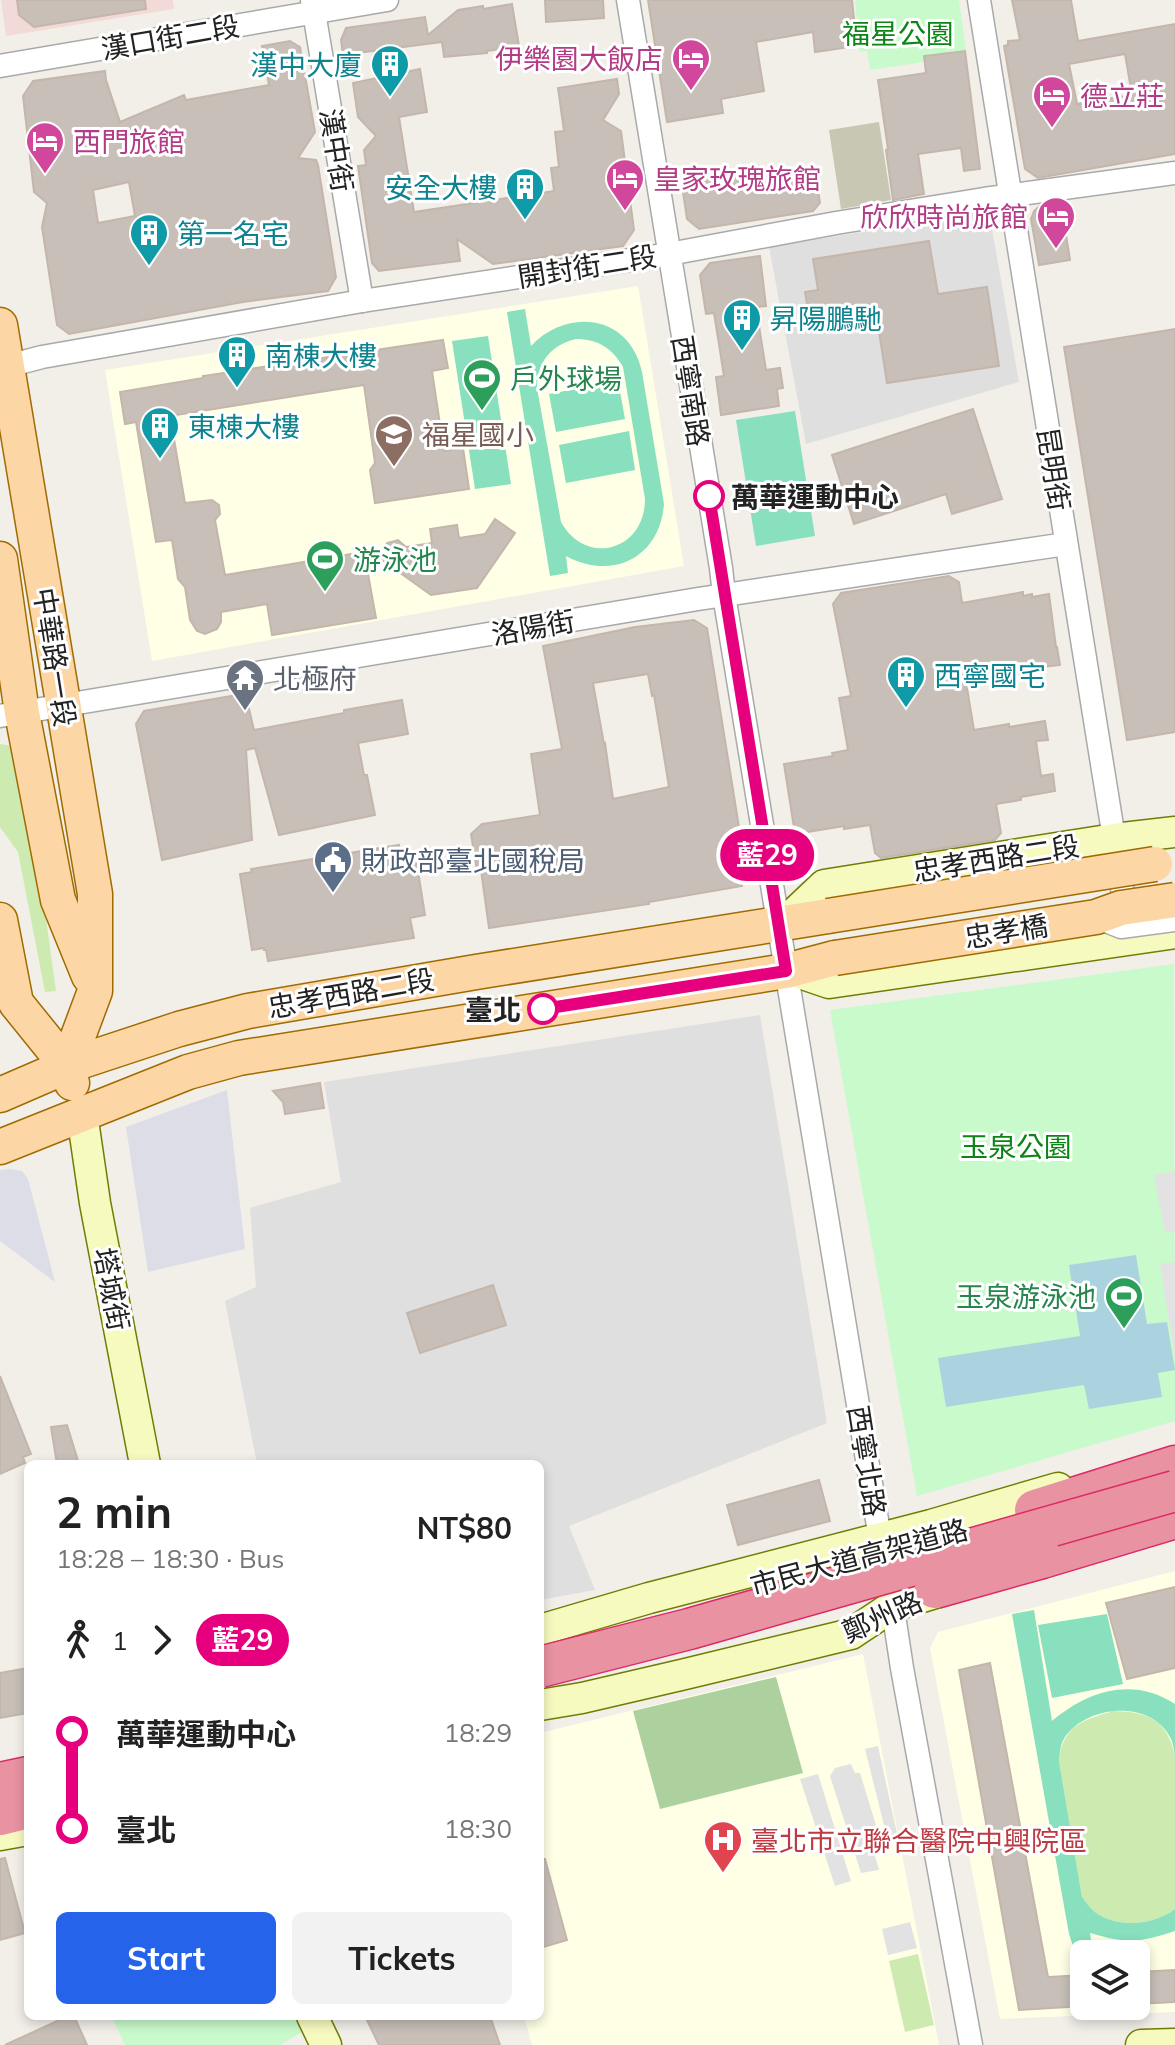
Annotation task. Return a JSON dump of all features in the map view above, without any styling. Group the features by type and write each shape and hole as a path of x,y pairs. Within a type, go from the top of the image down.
{"highway":[{"name":"市民大道高架道路","path":"544,1639 1035,1510 1175,1466"},
{"path":"544,1666 689,1629 1175,1491"},
{"name":"市民大道高架道路","path":"544,1688 858,1609 1175,1518"},
{"path":"0,1783 24,1778"},
{"path":"0,1815 24,1809"}],"main road":[{"name":"中華路一段","path":"0,325 3,367 95,894 95,991 67,1066"},
{"name":"中華路一段","path":"0,559 11,715 58,900 95,991"},
{"name":"忠孝橋","path":"828,916 1168,862"},
{"name":"忠孝橋","path":"835,958 1096,917 1121,908 1175,900"},
{"name":"忠孝西路二段","path":"0,1095 67,1066 179,1029 248,1011 828,916"},
{"path":"0,920 16,1003 67,1066 82,1114"},
{"name":"忠孝西路二段","path":"0,1147 188,1072 239,1058 788,970 835,958"}],"street":[{"name":"漢口街二段","path":"0,66 313,6 387,0"},
{"name":"西寧南路","path":"628,0 788,970"},
{"name":"昆明街","path":"979,0 1130,939"},
{"name":"漢中街","path":"313,6 362,301"},
{"name":"開封街二段","path":"3,367 42,357 362,301 669,254 1010,196 1175,173"},
{"name":"洛陽街","path":"11,715 724,595 1066,544"},
{"name":"忠孝西路二段","path":"781,924 824,885 1175,832"},
{"path":"1096,917 1121,927 1175,920"},
{"name":"忠孝西路二段","path":"788,970 829,983 1175,933"},
{"name":"西寧北路","path":"788,970 902,1668 971,2045"},
{"name":"塔城街","path":"82,1114 95,1203 144,1460"},
{"path":"544,1629 649,1598 931,1525 1175,1454"},
{"name":"鄭州路","path":"544,1704 851,1634 893,1606 1175,1526"},
{"path":"649,1598 651,1622 658,1644 668,1664 681,1675"},
{"path":"0,1767 24,1762"},
{"path":"0,1835 24,1831"},
{"path":"314,2020 326,2045"},
{"path":"1141,2045 1175,2044"}],"shaded area":[{"path":"1,0 173,0 174,9 6,36"},
{"path":"879,122 891,200 841,209 829,130"},
{"path":"989,212 1019,382 806,444 769,247"},
{"name":"福星國小","path":"638,286 684,566 152,661 105,370"},
{"path":"760,1015 827,1423 569,1526 595,1590 544,1599 544,1460 256,1460 225,1301 256,1287 250,1208 341,1182 324,1082"},
{"path":"227,1090 245,1249 148,1272 126,1127"},
{"path":"0,1170 22,1171 28,1179 55,1282 0,1241"},
{"path":"1175,1171 1175,1231 1165,1233 1154,1175"},
{"path":"1175,1262 1175,1358 1160,1264"},
{"path":"1175,1571 1175,2012 1150,2013 1150,1940 1070,1940 1070,2016 1000,2019 930,1648 938,1632"},
{"name":"臺北市立聯合醫院中興院區","path":"863,1654 939,2045 532,2045 525,2020 544,2020 544,1732"},
{"path":"878,1746 898,1838 888,1841 865,1749"},
{"path":"851,1764 855,1773 860,1773 883,1848 874,1852 879,1870 861,1873 830,1776 835,1768"},
{"path":"818,1774 851,1881 835,1886 800,1779"},
{"path":"910,1922 917,1948 888,1955 882,1929"}],"green space":[{"name":"福星公園","path":"855,0 959,0 966,50 923,56 924,62 870,70 867,51 860,52"},
{"path":"525,309 531,346 562,326 579,322 596,323 611,328 625,338 635,353 642,372 664,504 661,523 653,538 631,560 600,566 566,556 568,573 550,576 507,312","holes":["576,339 604,346 623,367 645,499 642,517 635,531 625,541 612,547 585,545 572,536 561,522 537,388 540,370 547,356 559,346"]},
{"name":"戶外球場","path":"488,336 511,484 475,489 452,341"},
{"path":"618,381 625,419 556,432 549,394"},
{"path":"795,411 815,536 756,546 736,420"},
{"path":"629,431 635,470 566,483 559,445"},
{"path":"0,744 14,746 38,861 56,991 45,992 18,852 0,827"},
{"name":"玉泉公園","path":"1174,964 1175,1421 917,1496 830,1010"},
{"path":"1034,1610 1052,1721 1080,1702 1111,1691 1143,1691 1175,1704 1175,1755 1171,1739 1161,1725 1148,1716 1118,1711 1088,1718 1075,1726 1062,1743 1059,1761 1082,1897 1104,1917 1124,1923 1157,1919 1175,1909 1175,1931 1139,1940 1114,1939 1090,1933 1091,1940 1071,1940 1012,1614"},
{"path":"1107,1614 1123,1684 1052,1698 1038,1625"},
{"path":"776,1677 803,1773 660,1809 633,1711"},
{"path":"1113,1711 1137,1713 1154,1720 1167,1733 1175,1755 1175,1909 1157,1919 1135,1923 1104,1917 1082,1897 1059,1761 1069,1732 1092,1718"},
{"path":"918,1954 934,2025 905,2032 889,1961"},
{"path":"113,2020 296,2020 302,2032 280,2045 125,2045"}],"water":[{"name":"玉泉游泳池","path":"1136,1255 1147,1324 1167,1322 1175,1370 1158,1373 1162,1397 1089,1409 1084,1385 946,1407 938,1358 1080,1336 1069,1265"}],"building":[{"path":"17,0 145,0 146,9 34,27 19,15"},
{"path":"545,0 603,0 604,18 546,22"},
{"path":"648,0 852,0 857,46 815,52 813,32 756,42 764,91 721,99 723,113 667,122"},
{"path":"1012,0 1071,0 1078,41 1175,24 1175,154 1038,178 1025,169 1004,46 1008,45 1008,41 1020,40","holes":["1125,54 1132,95 1077,104 1069,64"]},
{"path":"512,4 519,46 444,57 442,42 343,55 341,40 346,28 425,17 428,35 458,10"},
{"path":"290,41 300,47 315,132 298,158 316,160 318,165 336,277 328,291 243,302 69,334 57,325 42,227 47,203 34,192 23,96 33,81 105,71 120,122 184,95 186,100 269,85 262,46","holes":["129,182 135,216 98,223 93,190"]},
{"path":"965,51 980,169 964,171 961,148 918,154 924,194 893,200 878,80 926,73 924,56"},
{"path":"420,69 427,112 399,117 414,212 554,191 551,168 559,167 555,132 564,131 558,88 617,79 619,94 603,120 621,131 634,230 623,246 493,264 457,239 460,261 379,271 372,263 358,166 366,165 364,150 376,136 358,117 353,83"},
{"path":"759,166 762,180 815,171 820,203 813,211 699,229 687,219 681,178"},
{"path":"1061,203 1070,260 1039,265 1031,219 1041,205"},
{"path":"929,241 938,294 987,287 999,366 887,383 876,312 810,323 805,292 818,290 813,259"},
{"path":"760,256 766,306 756,307 766,370 780,368 783,388 777,389 779,406 721,415 716,377 724,376 714,313 706,314 700,275 710,263"},
{"path":"1175,329 1175,732 1127,740 1064,347"},
{"path":"443,340 448,368 432,371 444,451 463,448 469,489 375,503 370,470 375,463 364,385 170,416 185,503 212,500 219,505 220,514 215,520 225,575 364,552 376,618 272,635 267,604 221,612 217,629 205,634 197,631 190,620 185,587 178,579 172,540 156,542 136,422 125,424 120,392 203,376"},
{"name":"萬華運動中心","path":"973,409 1002,499 952,514 946,494 854,524 832,455"},
{"path":"495,519 515,533 477,588 431,595 378,557 387,543 398,540 406,547 432,543 430,529 457,525 459,538 485,534"},
{"name":"西寧國宅","path":"949,576 959,582 962,603 1023,592 1023,596 1032,594 1032,597 1049,594 1060,665 1043,667 1044,670 1035,671 1036,674 966,682 974,730 1045,721 1048,740 1036,741 1041,776 1053,774 1055,791 996,804 1001,833 995,840 881,858 875,853 870,825 795,834 784,764 833,756 832,753 848,750 839,698 851,696 833,604 841,593"},
{"path":"694,620 707,628 743,852 736,853 742,886 649,904 489,928 481,870 477,870 471,834 482,824 540,815 531,754 562,749 543,646 635,627","holes":["648,674 669,787 613,799 593,683"]},
{"path":"246,696 254,730 402,700 408,734 358,743 375,815 279,835 255,748 246,750 252,840 162,860 136,724 144,711"},
{"name":"財政部臺北國稅局","path":"399,845 400,854 415,852 425,915 410,918 414,938 268,961 264,948 252,950 240,874 252,872 251,869"},
{"path":"320,1083 324,1108 285,1114 283,1102 273,1091"},
{"path":"493,1285 506,1325 420,1353 407,1313"},
{"path":"0,1376 31,1454 23,1457 24,1463 0,1474"},
{"path":"67,1425 78,1460 56,1460 51,1427"},
{"path":"819,1480 830,1521 738,1545 727,1505"},
{"path":"1175,1587 1175,1668 1127,1679 1106,1603"},
{"path":"990,1663 1048,1977 1070,1976 1070,2007 1019,2010 959,1670"},
{"path":"24,1669 24,1714 0,1718 0,1673"},
{"path":"5,1858 24,1933 0,1940 0,1859"},
{"path":"544,1859 545,1859 567,1940 544,1947"},
{"path":"1175,1970 1175,2002 1150,2003 1150,1971"},
{"path":"59,2020 76,2020 87,2045 5,2045"},
{"path":"367,2020 491,2020 500,2045 379,2045"}],"bus line":[{"name":"藍29","path":"543,1009 786,971 709,496"}],"place":[{"name":"伊樂園大飯店","path":"691,92"},
{"name":"漢中大廈","path":"390,98"},
{"name":"德立莊","path":"1052,129"},
{"name":"西門旅館","path":"45,175"},
{"name":"皇家玫瑰旅館","path":"625,212"},
{"name":"安全大樓","path":"525,221"},
{"name":"欣欣時尚旅館","path":"1056,250"},
{"name":"第一名宅","path":"149,267"},
{"name":"昇陽鵬馳","path":"742,352"},
{"name":"南棟大樓","path":"237,389"},
{"name":"戶外球場","path":"482,412"},
{"name":"東棟大樓","path":"160,460"},
{"name":"福星國小","path":"394,468"},
{"name":"萬華運動中心","path":"709,496"},
{"name":"游泳池","path":"325,593"},
{"name":"西寧國宅","path":"906,709"},
{"name":"北極府","path":"245,712"},
{"name":"財政部臺北國稅局","path":"333,894"},
{"name":"臺北","path":"543,1009"},
{"name":"玉泉游泳池","path":"1124,1330"},
{"name":"臺北市立聯合醫院中興院區","path":"723,1874"}]}
